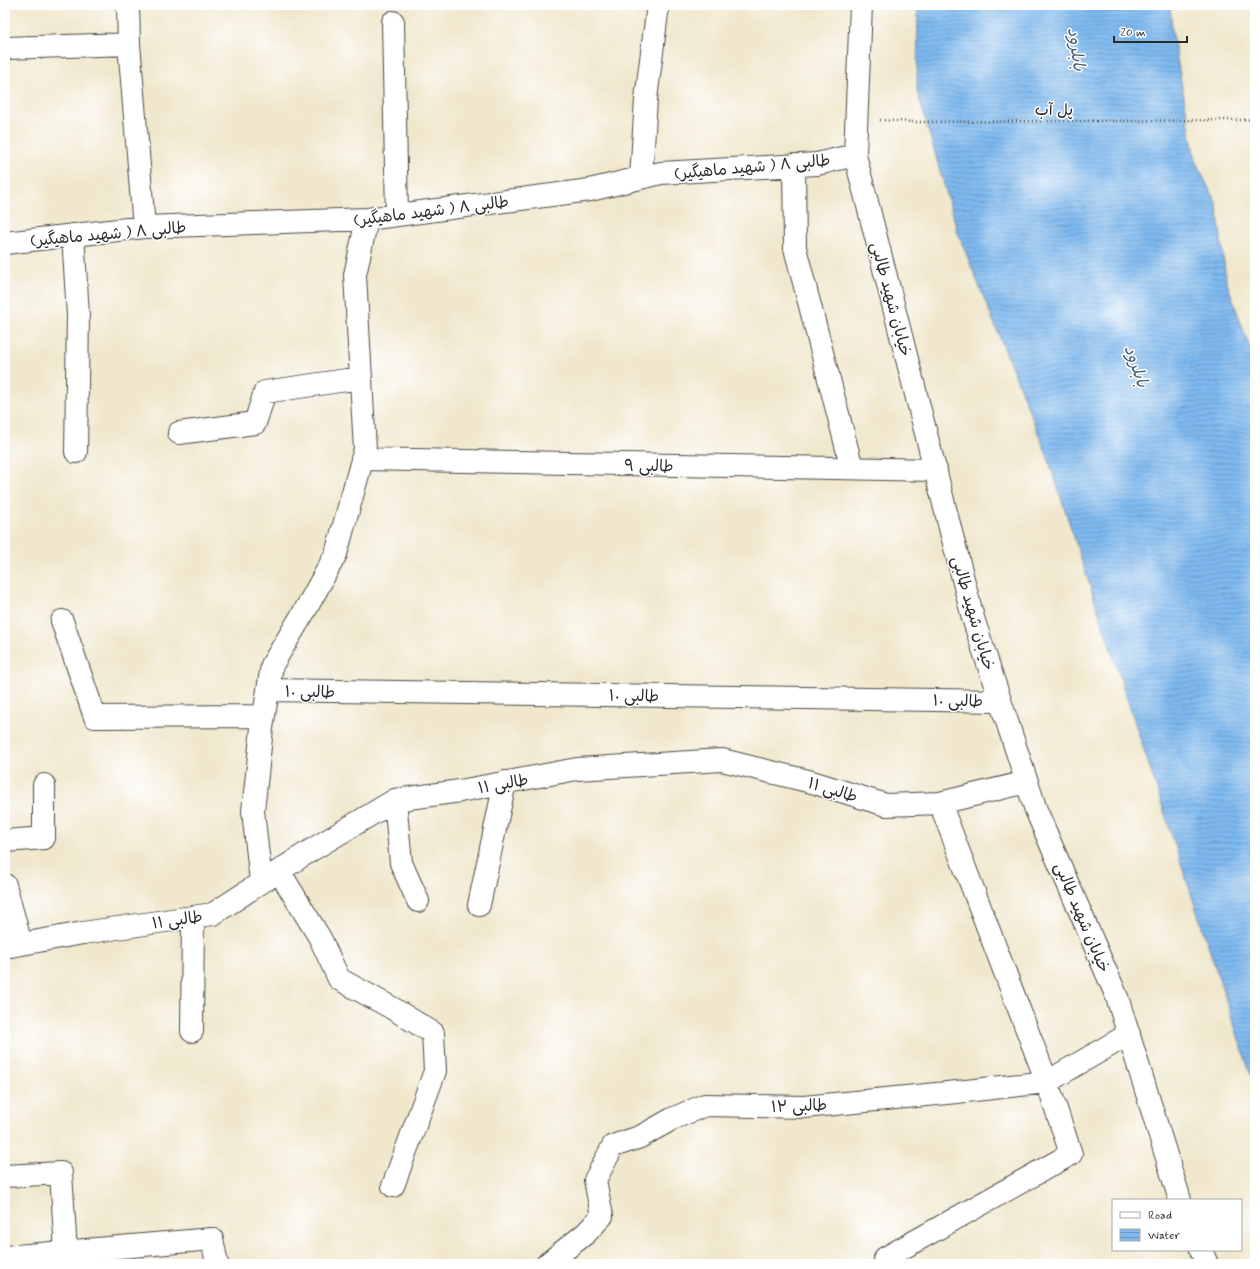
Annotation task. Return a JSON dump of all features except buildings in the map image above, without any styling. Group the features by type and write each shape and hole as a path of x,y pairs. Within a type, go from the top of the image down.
{"street":[{"path":"128,5 129,44 144,227"},
{"path":"641,178 646,99 658,5"},
{"name":"خیابان شهید طالبی","path":"860,5 855,155 973,618 1036,810 1117,997 1180,1199"},
{"path":"393,22 397,215"},
{"path":"5,48 129,44"},
{"name":"طالبی ۸ ( شهید ماهیگیر)","path":"5,243 144,227 367,219 590,190 661,173 817,164 855,155"},
{"path":"794,165 795,248 852,468"},
{"path":"367,219 356,275 360,378 365,449 336,554 307,607 272,665 264,716 253,810 270,877 320,938 340,979 433,1033 435,1071 393,1186"},
{"path":"73,235 78,315 76,452"},
{"path":"179,433 255,423 265,392 360,378"},
{"name":"طالبی ۹","path":"362,459 936,470"},
{"path":"62,621 95,717 264,716"},
{"name":"طالبی ۱۰","path":"268,690 1000,701"},
{"name":"طالبی ۱۱","path":"13,946 83,933 213,914 305,854 395,800 460,791 577,769 722,760 812,782 886,805 940,803 1027,782"},
{"path":"479,905 504,782"},
{"path":"5,841 44,838 44,784"},
{"path":"395,800 401,863 418,901"},
{"path":"885,1258 1071,1154 1047,1082 940,803"},
{"path":"5,885 13,946"},
{"path":"192,1031 193,917"},
{"name":"طالبی ۱۲","path":"547,1264 586,1233 602,1216 595,1180 613,1146 640,1137 672,1119 705,1105 804,1107 1047,1082 1129,1034"},
{"path":"5,1176 61,1173 66,1252"},
{"path":"5,1257 212,1240 217,1264"},
{"path":"1201,1251 1207,1264"}],"path":[{"name":"پل آب","path":"856,108 882,121 914,122 1255,119"}],"water":[{"name":"بابلرود","path":"918,5 1170,5 1172,30 1195,160 1217,205 1226,280 1255,363 1255,1088 1047,455 958,233 917,91"}]}
